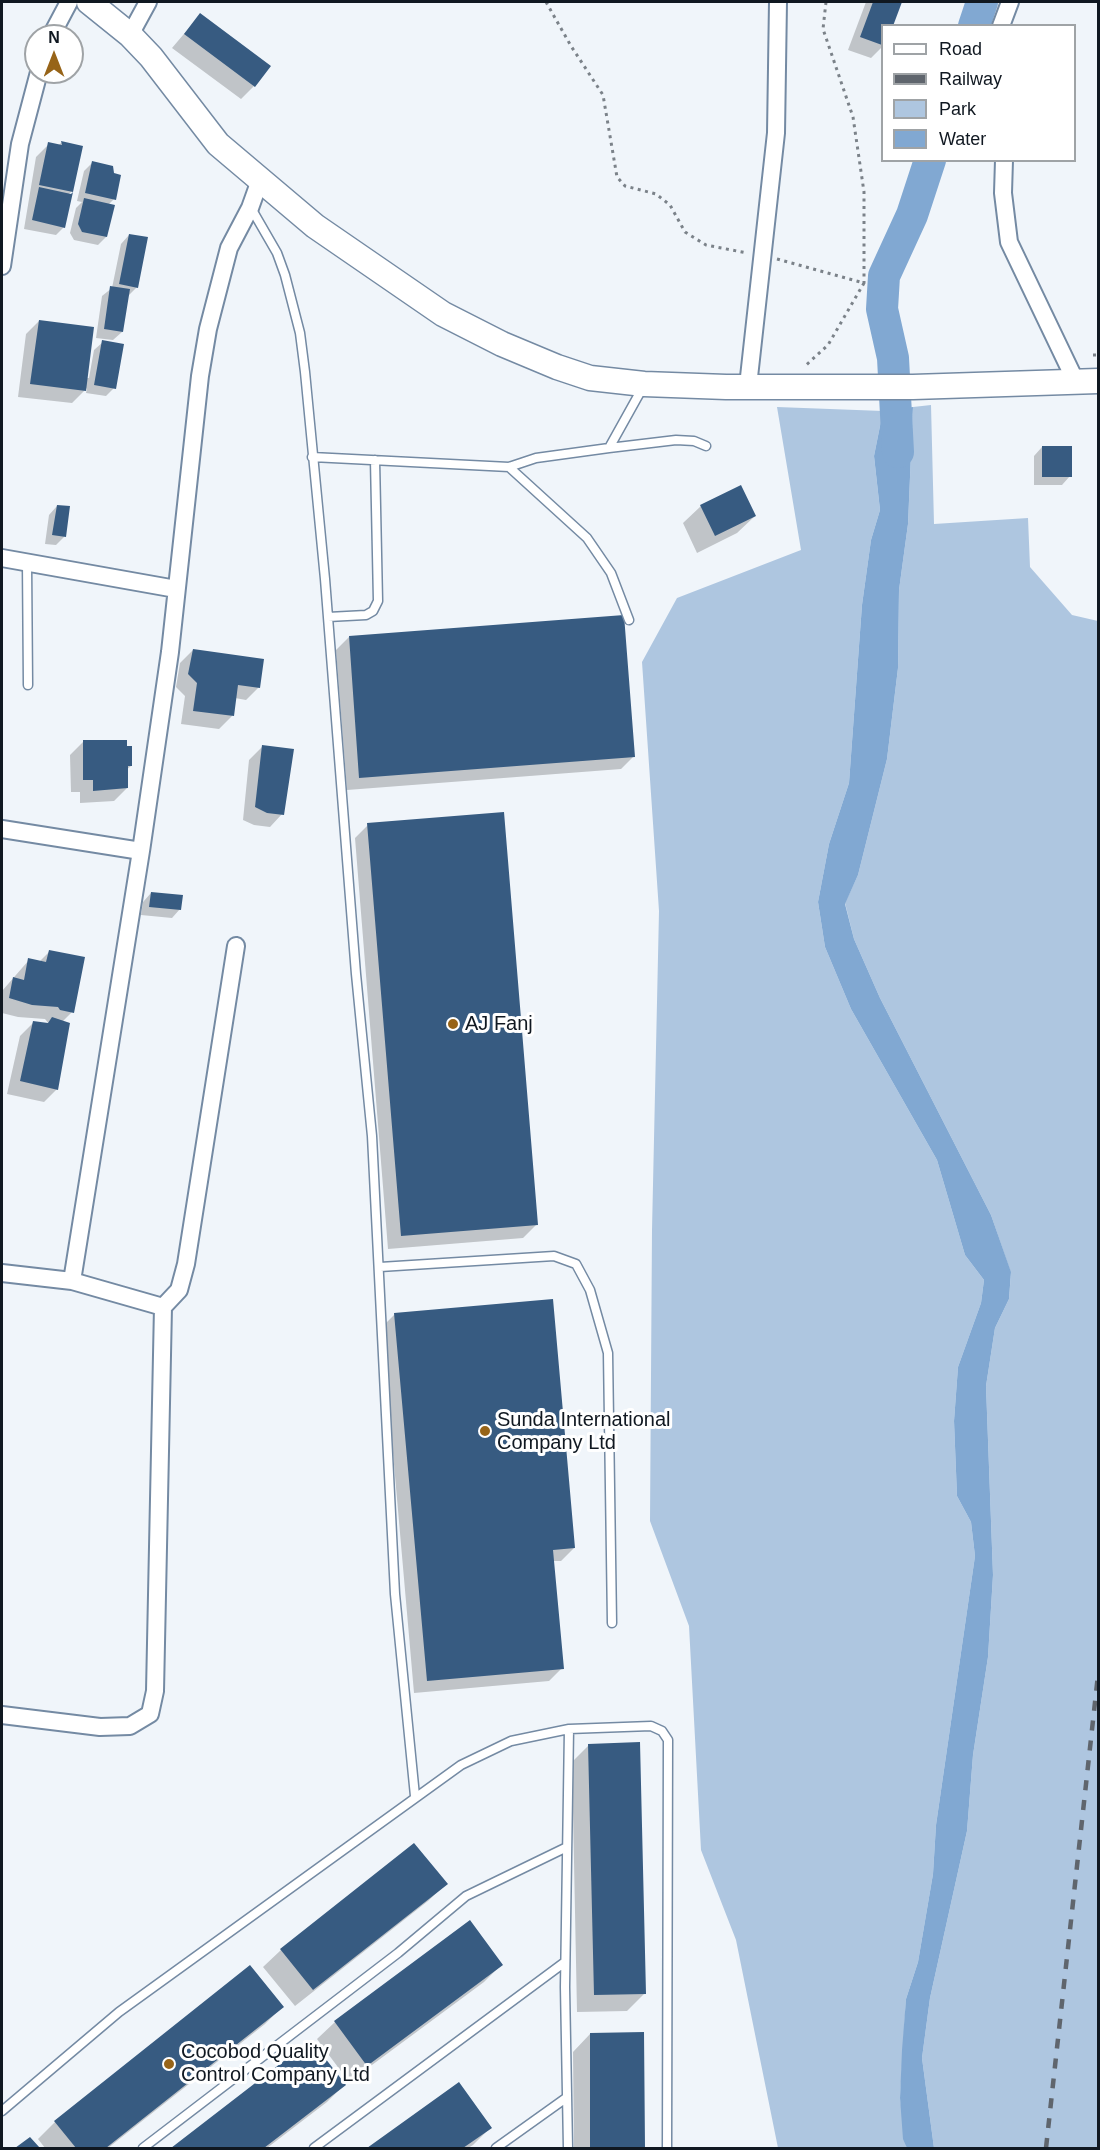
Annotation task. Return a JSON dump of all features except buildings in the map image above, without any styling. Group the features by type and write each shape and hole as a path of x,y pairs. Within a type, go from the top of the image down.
{"main road":[{"path":"89,2 130,35 151,57 218,144 315,226 443,314 502,344 557,367 590,378 644,384 748,387 913,387 1087,382"}],"street":[{"path":"57,24 69,2"},
{"path":"130,35 148,2"},
{"path":"748,387 776,133 778,2"},
{"path":"1002,24 1010,2"},
{"path":"2,266 20,144 36,84"},
{"path":"1004,162 1003,193 1009,243 1087,382"},
{"path":"72,1281 141,851 170,652 208,329 229,248 250,208 260,180"},
{"path":"2,558 176,589"},
{"path":"2,829 141,851"},
{"path":"2,1715 100,1727 130,1726 150,1714 155,1691 163,1306 179,1290 186,1264 236,946"},
{"path":"2,1273 72,1281 163,1306"}],"lane":[{"path":"250,208 278,253 300,333 328,617 356,974 372,1136 395,1594 415,1796"},
{"path":"609,448 644,384"},
{"path":"312,457 509,467 536,458 676,440 706,446"},
{"path":"328,617 366,615 373,611 378,601 375,460"},
{"path":"509,467 587,538 611,573 629,620"},
{"path":"27,562 28,685"},
{"path":"380,1267 554,1256 576,1264 590,1290 608,1353 612,1623"},
{"path":"2,2111 119,2012 460,1765 511,1742 569,1730 651,1726 662,1731 668,1740 667,2148"},
{"path":"568,2148 565,1962 569,1730"},
{"path":"143,2148 398,1953 466,1896 567,1847"},
{"path":"314,2148 565,1962"},
{"path":"496,2148 566,2098"}],"path":[{"path":"546,2 603,95 617,177 625,186 656,194 670,205 685,232 706,245 751,254"},
{"path":"783,386 828,345 864,283 864,192 853,117 823,29 825,2"},
{"path":"774,258 864,283"},
{"path":"1093,355 1098,355"}],"green space":[{"path":"931,405 934,524 1028,518 1030,567 1072,615 1098,621 1098,2148 934,2148 922,2058 930,1998 967,1831 973,1755 988,1657 993,1575 986,1386 995,1328 1009,1299 1011,1273 991,1215 880,998 854,939 845,903 858,875 887,759 898,668 899,590 908,524 913,407"},
{"path":"777,407 883,411 874,456 880,510 871,540 862,605 849,783 829,844 818,902 825,947 851,1009 937,1160 965,1255 984,1280 981,1303 958,1367 954,1421 957,1496 971,1522 975,1556 936,1825 933,1874 918,1962 906,1999 900,2098 907,2148 778,2148 736,1940 701,1850 689,1626 650,1521 652,1230 659,911 642,662 677,598 801,550"}],"water":[{"path":"913,407 908,524 899,590 898,668 887,759 858,875 845,904 854,939 880,998 991,1215 1011,1272 1009,1299 995,1328 986,1386 993,1575 988,1657 973,1755 967,1831 930,1998 922,2058 934,2148 907,2148 903,2139 900,2098 902,2050 906,1999 918,1962 933,1874 936,1825 975,1556 971,1522 957,1496 954,1421 958,1367 981,1303 984,1280 965,1255 937,1160 851,1009 825,947 818,902 829,844 849,783 862,605 871,540 880,510 874,456 883,411"}],"waterway":[{"path":"975,24 982,2"},
{"path":"898,452 893,358 882,309 884,276 912,215 929,162"}],"railway":[{"path":"1046,2148 1098,1675"}],"place":[{"name":"AJ Fanj","path":"453,1024"},
{"name":"Sunda International Company Ltd","path":"485,1431"},
{"name":"Cocobod Quality Control Company Ltd","path":"169,2064"}]}
